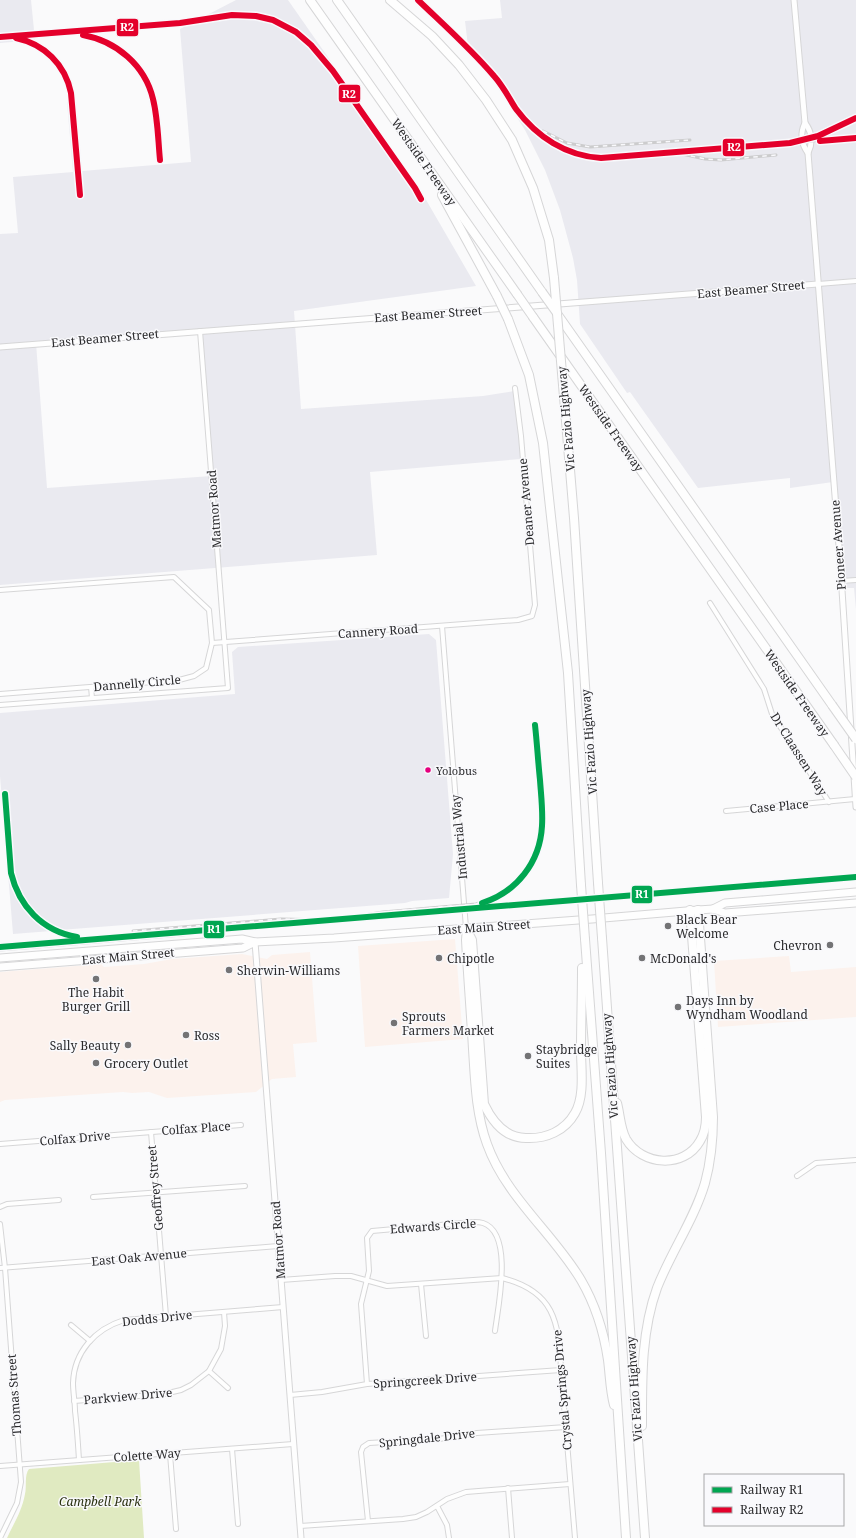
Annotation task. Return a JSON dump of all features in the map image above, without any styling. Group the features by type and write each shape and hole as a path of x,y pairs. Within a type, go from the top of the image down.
{"highway":[{"name":"Westside Freeway","path":"310,0 856,777"},
{"name":"Westside Freeway","path":"337,0 856,739"},
{"name":"Vic Fazio Highway","path":"390,0 432,36 459,65 486,100 512,140 533,188 549,240 554,278 574,526 610,1068 645,1538"},
{"name":"Vic Fazio Highway","path":"423,161 498,296 508,319 529,375 543,443 568,673 581,885 617,1387 617,1417 626,1538"},
{"path":"610,1068 622,1129 626,1139 635,1150 645,1157 654,1160 667,1161 681,1158 692,1151 700,1141 706,1128 694,910"},
{"path":"640,1464 644,1353 649,1320 657,1288 705,1183 712,1147 713,1117 694,910"},
{"path":"466,928 472,940 484,1104 489,1114 504,1131 523,1138 537,1139 548,1136 557,1131 568,1122 578,1106 580,1086 582,964 585,939"},
{"path":"466,928 476,1093 480,1119 487,1144 495,1163 506,1182 572,1265 582,1282 597,1317 604,1341 612,1395 617,1417"}],"main road":[{"name":"East Main Street","path":"713,909 725,903 852,892"},
{"path":"748,911 754,904 766,903 778,898"},
{"name":"East Main Street","path":"0,958 242,939 255,942 466,928 694,910 713,909 725,913 856,902"},
{"name":"East Main Street","path":"0,967 243,948 255,942"}],"street":[{"path":"794,0 805,123 802,130 803,146 808,153"},
{"path":"805,123 810,130 811,138 811,146 808,153"},
{"name":"Pioneer Avenue","path":"808,153 841,581 856,807"},
{"name":"East Beamer Street","path":"0,347 856,281"},
{"name":"Matmor Road","path":"92,698 228,688 200,331"},
{"name":"Deaner Avenue","path":"515,388 521,436 535,605 532,616"},
{"name":"Dannelly Circle","path":"0,590 174,577 209,610 212,643 206,668 194,676 179,680 0,694"},
{"path":"841,581 856,580"},
{"name":"Dr Claassen Way","path":"710,603 764,689 772,714 829,802"},
{"name":"Cannery Road","path":"212,643 518,620 532,616"},
{"name":"Industrial Way","path":"442,626 466,928"},
{"path":"0,705 92,698 91,687"},
{"name":"Case Place","path":"726,811 855,799"},
{"name":"Matmor Road","path":"255,942 301,1538"},
{"name":"Colfax Place","path":"151,1132 240,1125"},
{"name":"Colfax Drive","path":"0,1144 151,1132"},
{"name":"Geoffrey Street","path":"151,1132 166,1316"},
{"path":"797,1176 816,1163 856,1160"},
{"path":"93,1197 245,1186"},
{"path":"0,1207 7,1204 59,1200"},
{"name":"Edwards Circle","path":"367,1384 361,1304 368,1271 367,1238 372,1231 379,1229 474,1222 483,1223 490,1227 495,1234 502,1255 502,1278 495,1331"},
{"name":"Thomas Street","path":"0,1224 2,1268 21,1482 20,1496 15,1510 1,1532 0,1538"},
{"name":"East Oak Avenue","path":"2,1268 278,1246"},
{"name":"Crystal Springs Drive","path":"281,1280 350,1276 387,1286 502,1278 516,1282 536,1292 552,1313 558,1328 575,1538"},
{"path":"421,1284 426,1336"},
{"name":"Dodds Drive","path":"79,1460 73,1381 77,1361 90,1341 106,1327 124,1320 282,1307"},
{"name":"Parkview Drive","path":"74,1401 174,1392 191,1385 208,1370 217,1358 221,1349 225,1326 224,1312"},
{"path":"71,1325 90,1341"},
{"path":"208,1370 228,1388"},
{"name":"Springcreek Drive","path":"290,1395 322,1392 367,1384 561,1370"},
{"name":"Springdale Drive","path":"368,1521 362,1452 363,1447 369,1443 439,1439 477,1433 566,1427"},
{"name":"Colette Way","path":"0,1466 293,1444"},
{"path":"232,1449 238,1524"},
{"path":"170,1454 176,1529"},
{"path":"300,1526 416,1517 447,1499 466,1492 570,1484"},
{"path":"508,1488 512,1538"},
{"path":"437,1506 446,1525 449,1538"}],"shaded area":[{"path":"0,0 31,0 35,40 0,43"},
{"path":"236,0 288,0 418,186 476,286 294,311 301,409 483,396 515,391 521,459 370,472 377,555 0,585 0,234 18,233 13,177 73,172 67,102 76,101 82,171 191,162 180,29","holes":["200,331 211,476 47,488 36,343"]},
{"path":"500,0 856,0 856,609 854,588 842,588 833,482 790,488 790,478 698,488 630,392 627,393 580,324 577,280 573,258 560,210 545,170 525,130 496,85 469,55 465,21 502,18"},
{"path":"429,634 436,640 453,854 449,898 405,903 60,930 53,927 51,931 13,934 0,776 0,713 235,694 232,652 238,647"},
{"path":"455,939 463,1039 365,1047 358,946"},
{"path":"310,952 317,1042 293,1044 296,1077 272,1079 256,1092 167,1098 149,1092 123,1092 5,1100 0,1102 0,972 101,964 104,967 144,964 172,959 242,954 267,959 272,955"},
{"path":"789,956 791,972 856,967 856,1017 718,1027 714,961"}],"green space":[{"name":"Campbell Park","path":"139,1460 144,1538 7,1538 18,1517 24,1500 27,1472 29,1469"}],"railway":[{"path":"418,0 485,66 500,84 516,109 533,128 553,143 576,153 601,158 790,143 818,136 856,118"},
{"path":"0,37 180,23 232,15 256,16 273,20 296,32 311,45 333,71 415,188 421,199"},
{"path":"79,34 92,37 115,48 126,56 143,75 149,86 155,106 160,160"},
{"path":"16,39 45,51 59,65 64,73 71,93 80,195"},
{"path":"543,131 567,143 590,147 690,140"},
{"path":"810,141 856,138"},
{"path":"682,154 705,159 721,160 776,155"},
{"path":"340,919 383,912 476,904 500,896 518,881 528,869 536,851 542,826 535,725"},
{"path":"5,794 11,873 22,899 39,920 50,928 75,937 90,939"},
{"path":"133,931 281,919 327,920"},
{"path":"0,950 182,935 246,926"}],"rail line":[{"name":"R2","path":"418,0 485,66 500,84 516,109 533,128 553,143 576,153 601,158 790,143 818,136 856,118"},
{"name":"R2","path":"0,37 180,23 232,15 256,16 273,20 296,32 311,45 333,71 415,188 421,199"},
{"name":"R2","path":"83,35 95,38 118,49 136,65 143,76 149,87 155,107 160,160"},
{"name":"R2","path":"16,38 36,45 44,50 52,57 64,73 71,93 80,195"},
{"name":"R2","path":"820,141 856,138"},
{"name":"R1","path":"482,903 495,898 516,883 524,874 537,852 542,826 542,814 535,725"},
{"name":"R1","path":"5,794 11,873 20,896 26,906 43,923 64,934 77,937"},
{"name":"R1","path":"0,947 856,877"}],"place":[{"name":"Yolobus","path":"428,770"},
{"name":"Black Bear Welcome","path":"668,926"},
{"name":"Chevron","path":"830,945"},
{"name":"Chipotle","path":"439,958"},
{"name":"McDonald's","path":"642,958"},
{"name":"Sherwin-Williams","path":"229,970"},
{"name":"The Habit Burger Grill","path":"96,979"},
{"name":"Days Inn by Wyndham Woodland","path":"678,1007"},
{"name":"Sprouts Farmers Market","path":"394,1023"},
{"name":"Ross","path":"186,1035"},
{"name":"Sally Beauty","path":"128,1045"},
{"name":"Staybridge Suites","path":"528,1056"},
{"name":"Grocery Outlet","path":"96,1063"}]}
